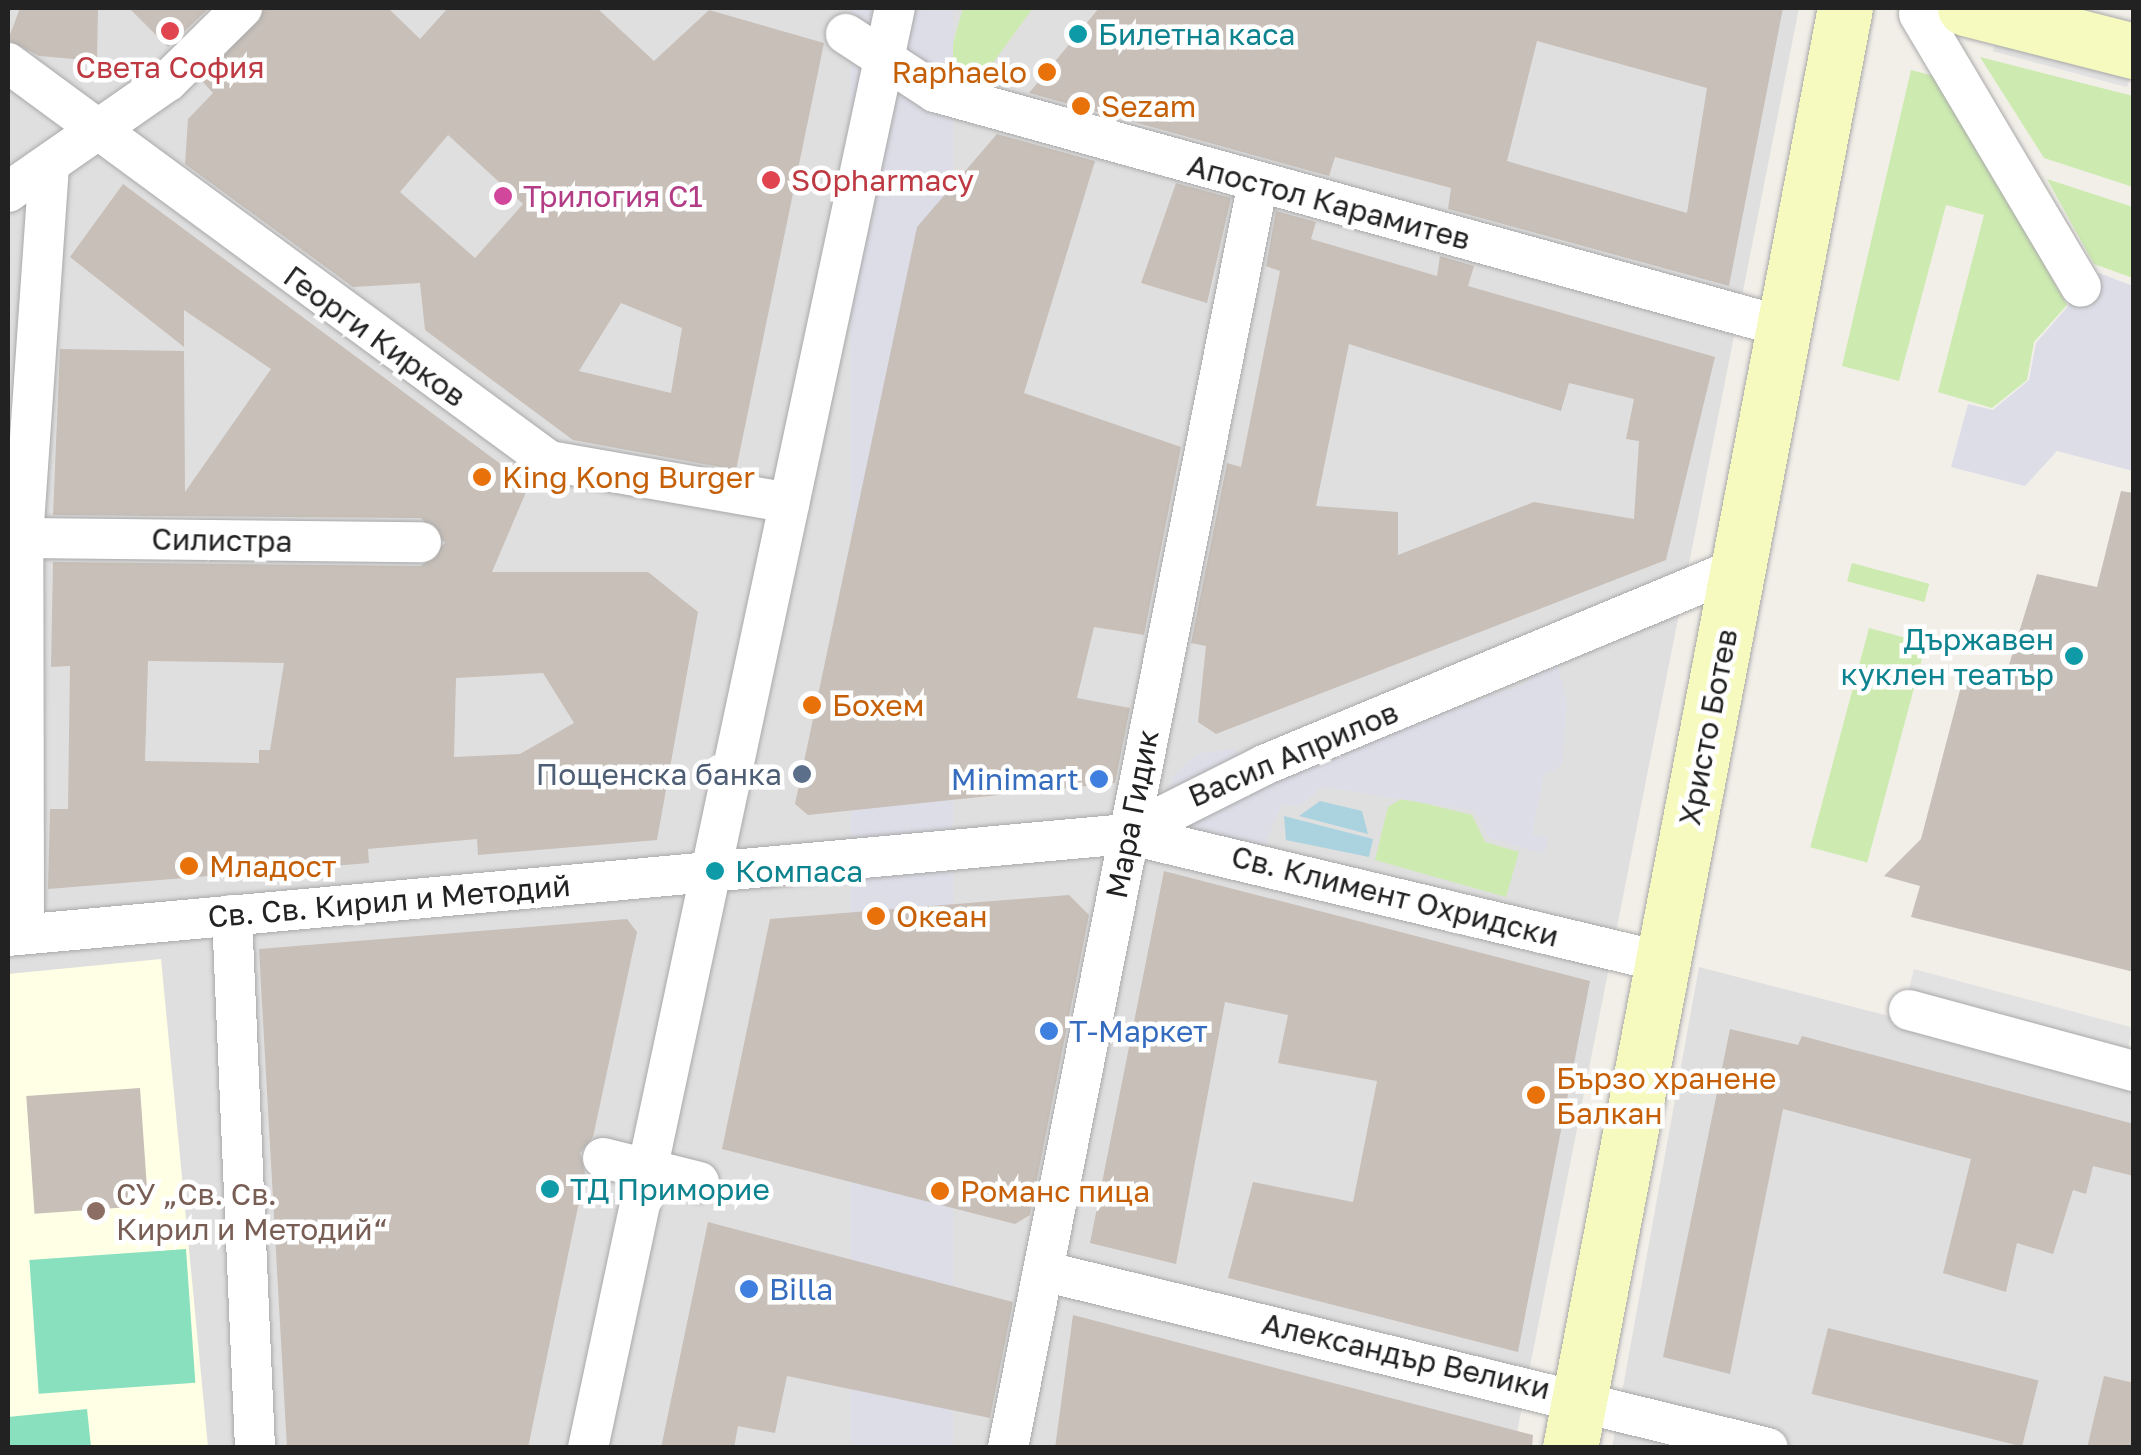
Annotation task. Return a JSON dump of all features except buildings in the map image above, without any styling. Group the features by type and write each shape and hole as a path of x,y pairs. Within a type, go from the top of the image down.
{"main road":[{"name":"Христо Ботев","path":"1575,1422 1845,8"},
{"path":"1942,11 2134,51"}],"street":[{"path":"8,192 98,132 242,8"},
{"path":"588,1448 715,871 895,8"},
{"path":"1942,11 2081,287"},
{"name":"Апостол Карамитев","path":"846,34 885,54 935,92 1784,327"},
{"name":"Георги Кирков","path":"8,63 550,461 789,502"},
{"path":"16,935 22,538 49,167"},
{"name":"Мара Гидик","path":"1008,1448 1258,182"},
{"name":"Силистра","path":"22,538 421,542"},
{"name":"Васил Априлов","path":"771,867 1128,834 1264,765 1738,568"},
{"name":"Св. Климент Охридски","path":"1128,834 1662,962"},
{"name":"Св. Св. Кирил и Методий","path":"16,935 771,867"},
{"path":"232,916 255,1448"},
{"path":"1910,1010 2134,1071"},
{"path":"604,1158 699,1182"},
{"name":"Александър Велики","path":"1042,1271 1575,1422 1768,1448"}],"shaded area":[{"path":"8,8 1799,8 1514,1447 8,1448"},
{"path":"851,8 953,8 953,1448 851,1448"},
{"path":"1998,32 2132,68 2127,87 1993,51"},
{"path":"2099,273 2133,286 2133,471 2057,451 2025,486 1951,467 1968,404 1993,410 2029,380 2036,343 2069,305 2065,297"},
{"path":"1555,653 1567,703 1562,765 1544,775 1532,833 1548,838 1544,854 1489,838 1475,811 1322,787 1299,807 1282,804 1262,852 1215,866 1164,809 1173,776 1199,753 1233,749 1270,771 1525,684"},
{"name":"СУ „Св. Св. Кирил и Методий“","path":"161,959 208,1447 8,1448 8,974"},
{"path":"1699,967 2133,1079 2133,1447 1612,1448"},
{"path":"1914,969 2133,1028 2127,1050 1908,991"}],"green space":[{"path":"963,8 1033,8 974,89 943,80"},
{"path":"1980,57 2133,96 2133,187 2044,158"},
{"path":"1911,70 1938,77 2067,305 2034,342 2027,380 1992,408 1938,392 1984,215 1946,205 1899,381 1842,366"},
{"path":"2047,179 2133,207 2133,278 2094,264"},
{"path":"1852,563 1929,584 1924,602 1847,581"},
{"path":"1869,628 1926,643 1867,863 1810,847"},
{"path":"1403,798 1472,815 1485,842 1519,852 1506,897 1375,860 1388,807"},
{"path":"186,1249 195,1383 39,1394 29,1260"},
{"path":"87,1409 91,1447 8,1447 8,1417"}],"water":[{"path":"1320,801 1362,811 1368,834 1299,816"},
{"path":"1284,816 1373,839 1369,857 1286,840"}],"place":[{"name":"Света София","path":"170,31"},
{"name":"Билетна каса","path":"1078,34"},
{"name":"Raphaelo","path":"1047,72"},
{"name":"Sezam","path":"1081,106"},
{"name":"SOpharmacy","path":"771,180"},
{"name":"Трилогия С1","path":"503,196"},
{"name":"King Kong Burger","path":"482,477"},
{"name":"Държавен куклен театър","path":"2074,656"},
{"name":"Бохем","path":"812,705"},
{"name":"Пощенска банка","path":"802,774"},
{"name":"Minimart","path":"1099,779"},
{"name":"Младост","path":"189,866"},
{"name":"Компаса","path":"715,871"},
{"name":"Океан","path":"876,916"},
{"name":"Т-Маркет","path":"1049,1031"},
{"name":"Бързо хранене Балкан","path":"1536,1095"},
{"name":"ТД Приморие","path":"550,1189"},
{"name":"Романс пица","path":"940,1191"},
{"name":"СУ „Св. Св. Кирил и Методий“","path":"96,1211"},
{"name":"Billa","path":"749,1289"}]}
